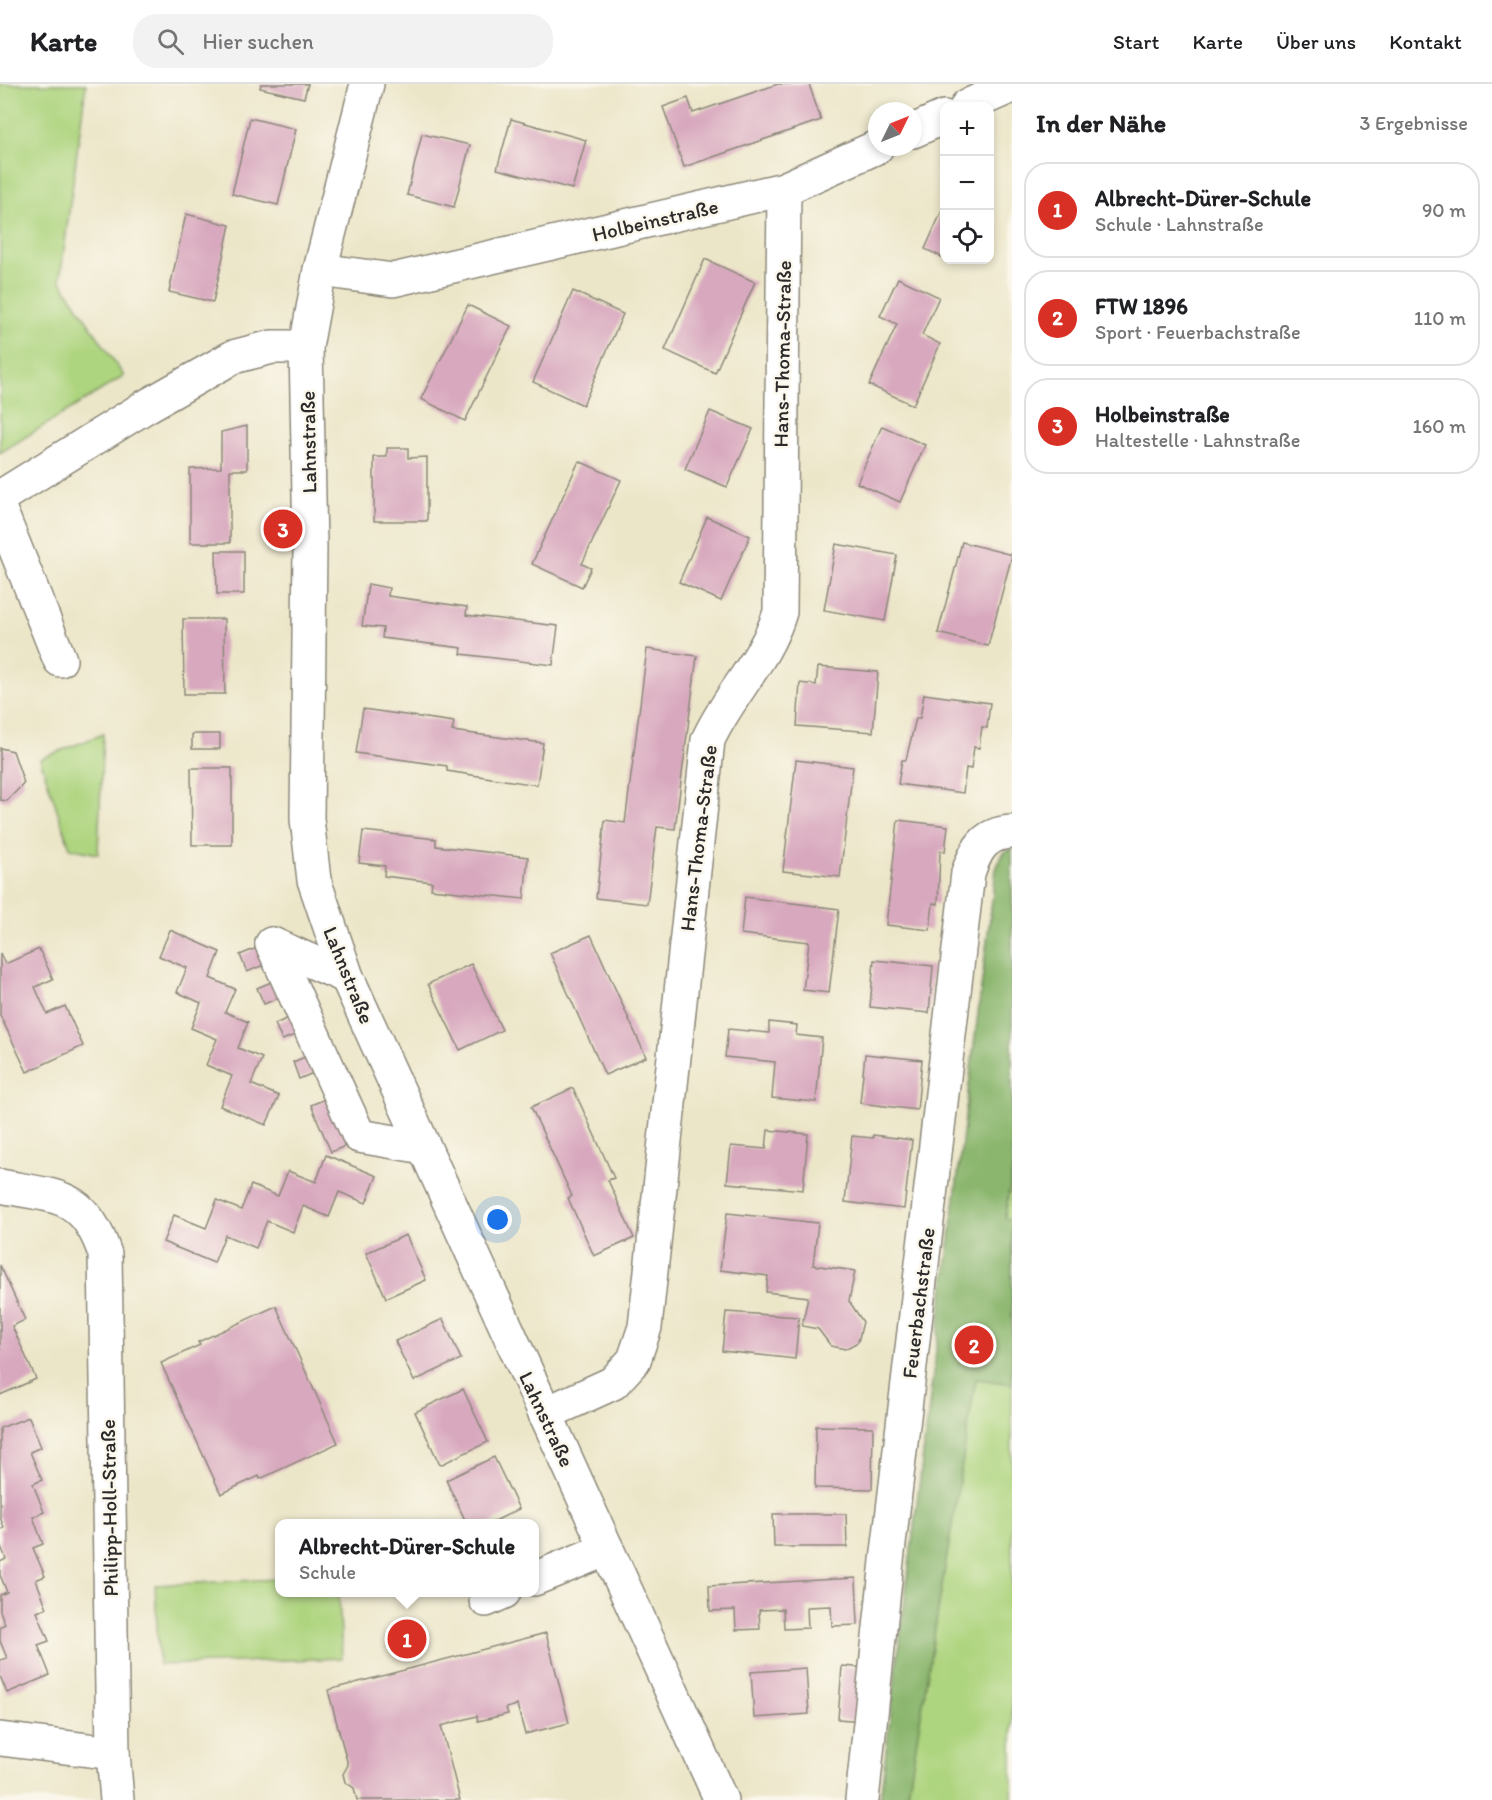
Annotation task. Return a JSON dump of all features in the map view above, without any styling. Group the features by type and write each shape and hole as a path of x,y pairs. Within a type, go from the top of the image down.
{"street":[{"name":"Lahnstraße","path":"366,84 320,270 306,347 310,547 307,819 314,880 347,977 721,1800"},
{"path":"976,102 1012,86"},
{"path":"922,127 940,119"},
{"name":"Holbeinstraße","path":"320,270 393,280 784,189 868,151"},
{"name":"Hans-Thoma-Straße","path":"545,1414 613,1383 634,1359 645,1327 708,740 718,718 773,636 780,612 784,189"},
{"path":"0,497 145,407 233,357 272,347 306,347"},
{"path":"0,510 60,660"},
{"name":"Feuerbachstraße","path":"862,1800 887,1561 968,873 981,844 991,836 1012,832"},
{"path":"347,977 272,944 359,1136 424,1147"},
{"name":"Philipp-Holl-Straße","path":"0,1186 58,1198 77,1207 90,1219 105,1254 113,1753 117,1800"},
{"path":"539,1578 607,1549"},
{"path":"0,1739 113,1753"}],"green space":[{"path":"0,84 86,84 60,280 124,376 0,453"},
{"path":"103,734 98,854 70,848 40,759"},
{"path":"1012,848 1012,1171 1005,1217 1012,1222 1012,1384 976,1379 907,1800 880,1800 996,869 1003,853"},
{"path":"994,886 1012,890 1012,1800 880,1800"},
{"path":"275,1579 275,1597 339,1597 342,1658 159,1665 155,1585"}],"building":[{"path":"261,84 308,84 304,98 260,88"},
{"path":"778,84 809,84 821,120 684,167 663,107 688,98 693,113"},
{"path":"250,118 296,129 278,205 232,194"},
{"path":"511,119 586,140 572,189 497,169"},
{"path":"422,134 470,145 454,207 407,195"},
{"path":"186,214 230,225 213,302 169,292"},
{"path":"940,215 940,256 925,249"},
{"path":"705,259 755,282 715,373 665,350"},
{"path":"898,278 939,297 922,335 940,344 913,405 869,385 897,324 880,316"},
{"path":"573,291 623,314 583,405 533,382"},
{"path":"468,305 511,326 465,421 421,399"},
{"path":"710,411 753,429 727,487 685,469"},
{"path":"247,426 247,470 230,470 230,543 190,543 190,469 221,468 221,432"},
{"path":"882,426 925,445 900,502 857,483"},
{"path":"387,448 408,448 408,458 427,457 427,521 374,521 374,457 387,457"},
{"path":"579,461 621,480 582,564 591,568 582,587 532,564"},
{"path":"707,517 750,536 721,601 679,582"},
{"path":"962,542 1012,555 988,646 938,633"},
{"path":"836,544 897,555 885,621 824,610"},
{"path":"216,551 244,551 244,594 217,594"},
{"path":"368,584 389,588 388,596 467,607 466,615 558,626 553,665 461,654 462,648 382,638 383,628 362,626"},
{"path":"183,619 224,619 225,694 184,694"},
{"path":"647,649 697,656 675,829 657,827 647,904 596,898 605,820 625,823"},
{"path":"818,667 878,672 873,732 797,726 800,683 816,685"},
{"path":"924,694 990,703 987,728 982,727 979,748 974,747 971,769 966,768 963,793 898,784 902,760 906,760 916,718 920,718"},
{"path":"363,709 454,722 452,731 543,743 537,785 447,771 447,766 356,753"},
{"path":"192,734 220,734 220,749 192,749"},
{"path":"0,748 13,751 24,783 7,801 0,800"},
{"path":"796,760 853,767 840,877 783,871"},
{"path":"191,768 232,768 232,845 192,845"},
{"path":"898,820 948,826 945,852 940,851 938,904 933,903 930,930 886,925"},
{"path":"363,831 436,839 436,846 528,857 524,899 431,889 432,882 384,876 385,866 359,863"},
{"path":"745,897 839,909 829,993 803,990 809,942 741,934"},
{"path":"170,930 220,952 210,978 235,989 225,1012 248,1022 238,1048 262,1058 251,1084 279,1096 266,1125 220,1106 232,1076 206,1065 217,1039 191,1028 201,1003 177,992 187,968 159,956"},
{"path":"591,935 646,1057 605,1075 550,953"},
{"path":"259,947 266,964 247,972 240,955"},
{"path":"39,949 53,979 35,987 47,1014 65,1006 83,1046 27,1072 0,1015 0,953 5,964"},
{"path":"874,960 933,966 929,1013 870,1007"},
{"path":"471,964 502,1030 460,1050 428,984"},
{"path":"276,980 283,996 264,1004 257,988"},
{"path":"293,1016 300,1033 282,1040 275,1024"},
{"path":"769,1022 797,1025 796,1035 822,1038 816,1102 772,1098 775,1062 725,1057 728,1029 769,1033"},
{"path":"312,1054 318,1071 299,1079 293,1062"},
{"path":"865,1054 922,1060 917,1110 860,1103"},
{"path":"573,1088 614,1178 608,1180 634,1238 594,1256 568,1198 572,1196 531,1107"},
{"path":"330,1097 350,1144 331,1152 311,1105"},
{"path":"768,1130 808,1134 803,1190 727,1183 731,1146 766,1149"},
{"path":"873,1135 912,1140 904,1209 845,1202 852,1136 873,1138"},
{"path":"326,1155 377,1176 366,1203 339,1192 329,1217 303,1206 293,1232 267,1221 256,1248 225,1235 214,1263 163,1242 174,1215 206,1228 217,1200 241,1210 251,1185 278,1196 288,1171 316,1182"},
{"path":"727,1213 818,1223 813,1265 855,1271 849,1301 863,1322 858,1342 845,1349 831,1346 818,1329 802,1326 808,1297 766,1292 768,1276 720,1270"},
{"path":"406,1235 426,1280 386,1298 366,1253"},
{"path":"0,1265 25,1320 12,1326 36,1379 0,1395"},
{"path":"276,1306 338,1443 260,1479 259,1476 221,1494 161,1363 200,1345 198,1342"},
{"path":"726,1312 799,1317 795,1359 722,1351"},
{"path":"443,1319 461,1359 414,1381 395,1341"},
{"path":"463,1389 488,1442 440,1465 415,1412"},
{"path":"29,1417 41,1447 30,1452 42,1480 33,1484 44,1512 33,1517 43,1544 33,1548 45,1576 36,1580 47,1608 37,1612 49,1641 38,1645 50,1675 7,1693 0,1676 0,1660 7,1658 0,1641 0,1627 5,1624 0,1611 0,1595 7,1592 0,1575 0,1562 6,1559 0,1544 0,1530 4,1528 0,1517 0,1428"},
{"path":"816,1426 873,1427 872,1489 815,1488"},
{"path":"494,1457 519,1509 499,1519 465,1519 446,1480"},
{"path":"773,1514 846,1514 847,1547 774,1547"},
{"path":"856,1578 858,1625 832,1626 831,1606 807,1607 808,1628 784,1629 783,1609 759,1610 760,1629 736,1630 735,1610 710,1611 709,1586"},
{"path":"546,1633 569,1723 525,1734 517,1705 506,1708 508,1714 478,1721 477,1716 441,1726 460,1800 357,1800 354,1788 345,1782 343,1774 348,1765 328,1690"},
{"path":"842,1666 868,1668 863,1721 838,1719"},
{"path":"806,1668 809,1714 754,1718 751,1672"}],"place":[{"name":"Holbeinstraße","path":"283,529"},
{"name":"FTW 1896","path":"974,1345"},
{"name":"Albrecht-Dürer-Schule","path":"407,1639"}]}
